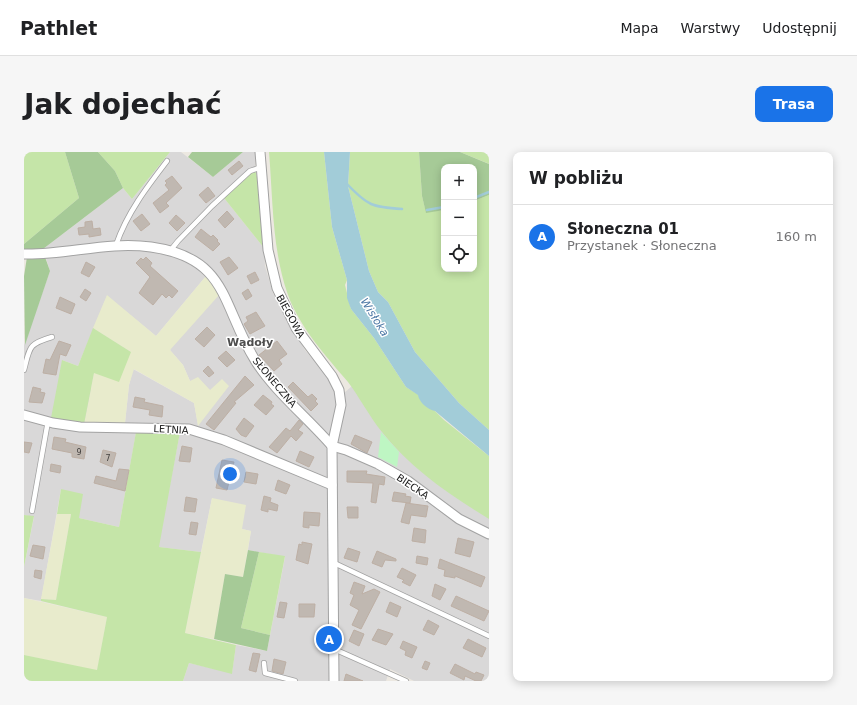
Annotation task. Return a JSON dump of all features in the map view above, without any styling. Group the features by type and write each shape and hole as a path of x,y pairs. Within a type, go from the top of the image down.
{"street":[{"name":"BIEGOWA","path":"260,152 269,258 276,288 296,328 332,376 339,390 341,405 332,446"},
{"name":"SŁONECZNA","path":"24,254 45,254 116,245 151,247 170,251 189,258 202,265 210,272 222,290 255,360 274,384 332,446"},
{"name":"LETNIA","path":"24,415 80,427 189,429 224,440 332,485"},
{"path":"332,446 334,681"},
{"name":"BIECKA","path":"332,446 346,450 408,481 459,519 489,534"}],"lane":[{"path":"116,245 122,229 140,195 167,161"},
{"path":"170,251 228,191 250,171 262,167"},
{"path":"24,370 29,349 36,342 52,337"},
{"path":"32,511 48,421"},
{"path":"332,562 489,636"},
{"path":"334,649 406,681"},
{"path":"264,663 266,673 295,681"}],"shaded area":[{"path":"170,152 181,152 213,177 243,152 255,152 255,169 224,198 264,248 265,266 273,293 305,350 329,378 337,399 366,374 489,490 489,681 414,681 390,669 386,681 183,681 189,663 232,673 236,645 267,651 285,557 248,550 251,531 242,529 212,498 201,552 158,547 180,432 136,433 119,527 79,518 61,489 41,601 24,598 24,567 34,517 24,515 24,345 50,271 43,249 123,188 132,199","holes":["206,276 170,350 183,365 190,381 210,390 198,425 194,403 133,369 129,385 125,423 62,360 78,366 107,296 156,336"]}],"green space":[{"path":"24,152 65,152 79,198 24,244"},
{"path":"65,152 98,152 115,171 123,188 43,249 24,250 24,244 79,198"},
{"path":"98,152 170,152 132,199 123,188 115,171"},
{"path":"192,152 243,152 213,177 188,157"},
{"path":"269,152 324,152 332,227 347,280 345,285 351,309 374,338 406,387 419,395 444,420 489,456 489,519 446,491 405,458 377,426 348,382 314,341 299,319 288,295 279,260 274,225"},
{"path":"350,152 419,152 422,196 426,212 441,210 441,272 477,272 477,200 489,195 489,430 459,403 415,352 388,302 378,292 369,271 348,186"},
{"path":"419,152 460,152 489,164 489,195 477,200 477,164 441,164 441,210 426,213 422,196"},
{"path":"460,152 489,152 489,164 487,163"},
{"path":"255,169 257,177 264,248 224,198"},
{"path":"27,257 45,257 50,271 25,345 24,276"},
{"path":"206,276 220,294 170,350 183,365 190,381 198,377 210,390 222,379 229,386 198,426 194,403 134,369 129,385 125,423 84,424 94,373 131,352 93,328 107,295 156,336"},
{"path":"93,328 131,352 119,382 94,373 84,424 51,418 62,360 78,366"},
{"path":"136,432 180,432 159,547 201,552 185,633 236,645 232,674 189,663 183,681 24,681 24,655 97,670 107,617 41,601 41,599 56,600 71,514 57,514 61,489 83,494 79,518 119,527"},
{"path":"381,432 399,452 397,467 378,457"},
{"path":"212,498 246,505 242,529 251,531 243,577 225,574 214,639 185,633"},
{"path":"57,514 71,514 56,600 41,599"},
{"path":"24,515 34,516 24,567"},
{"path":"248,550 259,552 241,628 270,635 267,651 214,639 225,574 243,577"},
{"path":"259,552 285,556 270,635 241,628"},
{"path":"24,598 107,617 97,671 24,655"}],"water":[{"name":"Wisłoka","path":"324,152 350,152 348,186 369,271 378,292 388,302 415,352 459,403 489,430 489,456 435,411 424,405 418,395 406,387 374,338 351,309 347,298 347,280 332,227"}],"building":[{"path":"239,161 243,166 232,175 228,170"},
{"path":"172,176 182,188 166,203 169,206 160,213 153,203 169,190 165,185 167,183 165,181"},
{"path":"208,187 215,196 206,203 199,195"},
{"path":"227,211 234,219 225,228 218,220"},
{"path":"142,214 150,224 141,231 133,221"},
{"path":"176,215 185,223 177,231 169,223"},
{"path":"92,221 93,229 100,228 101,235 89,237 89,234 79,235 78,228 85,227 85,222"},
{"path":"201,229 211,237 213,235 218,240 217,241 220,244 213,251 195,237"},
{"path":"146,257 152,263 150,266 178,291 172,298 169,295 166,298 162,294 153,305 139,293 150,277 136,263 141,258 143,260"},
{"path":"229,257 238,268 228,275 220,262"},
{"path":"86,262 95,267 89,277 81,273"},
{"path":"255,272 259,280 251,284 247,276"},
{"path":"85,289 91,293 86,301 80,297"},
{"path":"248,289 252,296 246,300 242,293"},
{"path":"60,297 75,304 71,314 56,308"},
{"path":"256,312 265,326 250,334 244,324 248,321 246,317"},
{"path":"207,327 215,335 204,347 195,339"},
{"path":"59,341 71,345 66,356 60,354 56,375 43,373 46,359 50,360"},
{"path":"277,341 287,354 279,360 282,364 274,371 259,355"},
{"path":"226,351 235,360 227,367 218,358"},
{"path":"208,366 214,373 209,377 203,371"},
{"path":"245,376 254,385 234,402 236,403 214,430 206,424"},
{"path":"293,382 308,397 312,394 317,399 315,401 318,404 311,411 288,387"},
{"path":"33,387 41,389 40,392 45,393 42,403 29,402"},
{"path":"263,395 272,402 271,404 274,406 266,415 254,405"},
{"path":"135,397 145,399 144,402 163,406 162,417 149,415 150,410 133,407"},
{"path":"244,418 254,426 246,437 241,435 236,429"},
{"path":"299,420 303,424 298,430 303,433 296,441 291,436 277,453 269,447 286,428 290,431"},
{"path":"355,435 372,442 367,453 351,444"},
{"path":"54,437 66,439 65,442 86,447 84,459 72,457 72,453 52,449"},
{"path":"24,442 32,443 29,453 24,452"},
{"path":"182,446 192,448 190,462 179,461"},
{"path":"103,450 116,453 112,467 100,462"},
{"path":"300,451 314,457 309,467 296,461"},
{"path":"222,460 234,462 227,490 216,488"},
{"path":"51,464 61,466 60,473 50,471"},
{"path":"119,469 129,470 125,491 94,483 96,476 116,481"},
{"path":"347,471 367,471 366,474 385,477 384,485 379,484 376,503 371,502 373,483 347,482"},
{"path":"246,472 258,474 256,484 244,482"},
{"path":"278,480 290,485 286,494 275,490"},
{"path":"394,492 406,494 405,496 411,497 410,503 392,501"},
{"path":"264,496 271,498 270,502 278,505 277,511 268,509 268,512 261,510"},
{"path":"186,497 197,499 195,512 184,511"},
{"path":"406,503 428,506 426,517 411,515 409,524 401,522"},
{"path":"347,507 358,507 358,518 348,518"},
{"path":"304,512 320,513 319,526 309,525 309,528 303,527"},
{"path":"191,522 198,523 196,535 189,534"},
{"path":"414,528 426,530 425,543 412,541"},
{"path":"458,538 474,542 470,557 455,553"},
{"path":"302,542 312,544 308,564 296,560 299,544 302,545"},
{"path":"33,545 45,547 43,559 30,556"},
{"path":"348,548 360,552 357,562 344,558"},
{"path":"377,551 396,559 396,561 385,560 382,567 372,563"},
{"path":"417,556 428,558 427,565 416,563"},
{"path":"440,559 485,577 481,587 455,576 455,578 444,576 445,570 438,568"},
{"path":"402,568 416,575 410,586 402,582 404,580 397,577"},
{"path":"35,570 42,571 41,579 34,577"},
{"path":"354,582 365,586 362,594 374,589 380,592 361,629 352,625 359,610 350,605 354,595 350,593"},
{"path":"435,584 446,589 440,600 432,596"},
{"path":"456,596 489,611 484,621 451,606"},
{"path":"280,602 287,603 284,618 277,617"},
{"path":"390,602 401,607 397,617 386,612"},
{"path":"299,604 315,604 314,617 299,617"},
{"path":"428,620 439,626 434,635 423,630"},
{"path":"378,629 393,634 386,645 372,640"},
{"path":"354,630 364,634 359,646 349,641"},
{"path":"468,639 486,648 482,657 463,648"},
{"path":"403,641 417,647 412,658 405,655 406,651 400,648"},
{"path":"253,653 260,654 256,672 249,670"},
{"path":"274,659 286,662 283,674 272,671"},
{"path":"425,661 430,663 427,670 422,668"},
{"path":"455,664 475,674 476,672 484,675 481,681 476,681 465,676 464,680 450,673"},
{"path":"346,674 363,681 344,681"}],"waterway":[{"path":"347,184 360,197 371,204 402,209"},
{"path":"477,197 489,192"},
{"path":"427,210 441,208"}],"place":[{"name":"Słoneczna 01","path":"329,639"}],"district":[{"name":"Wądoły","path":"250,342"}]}
